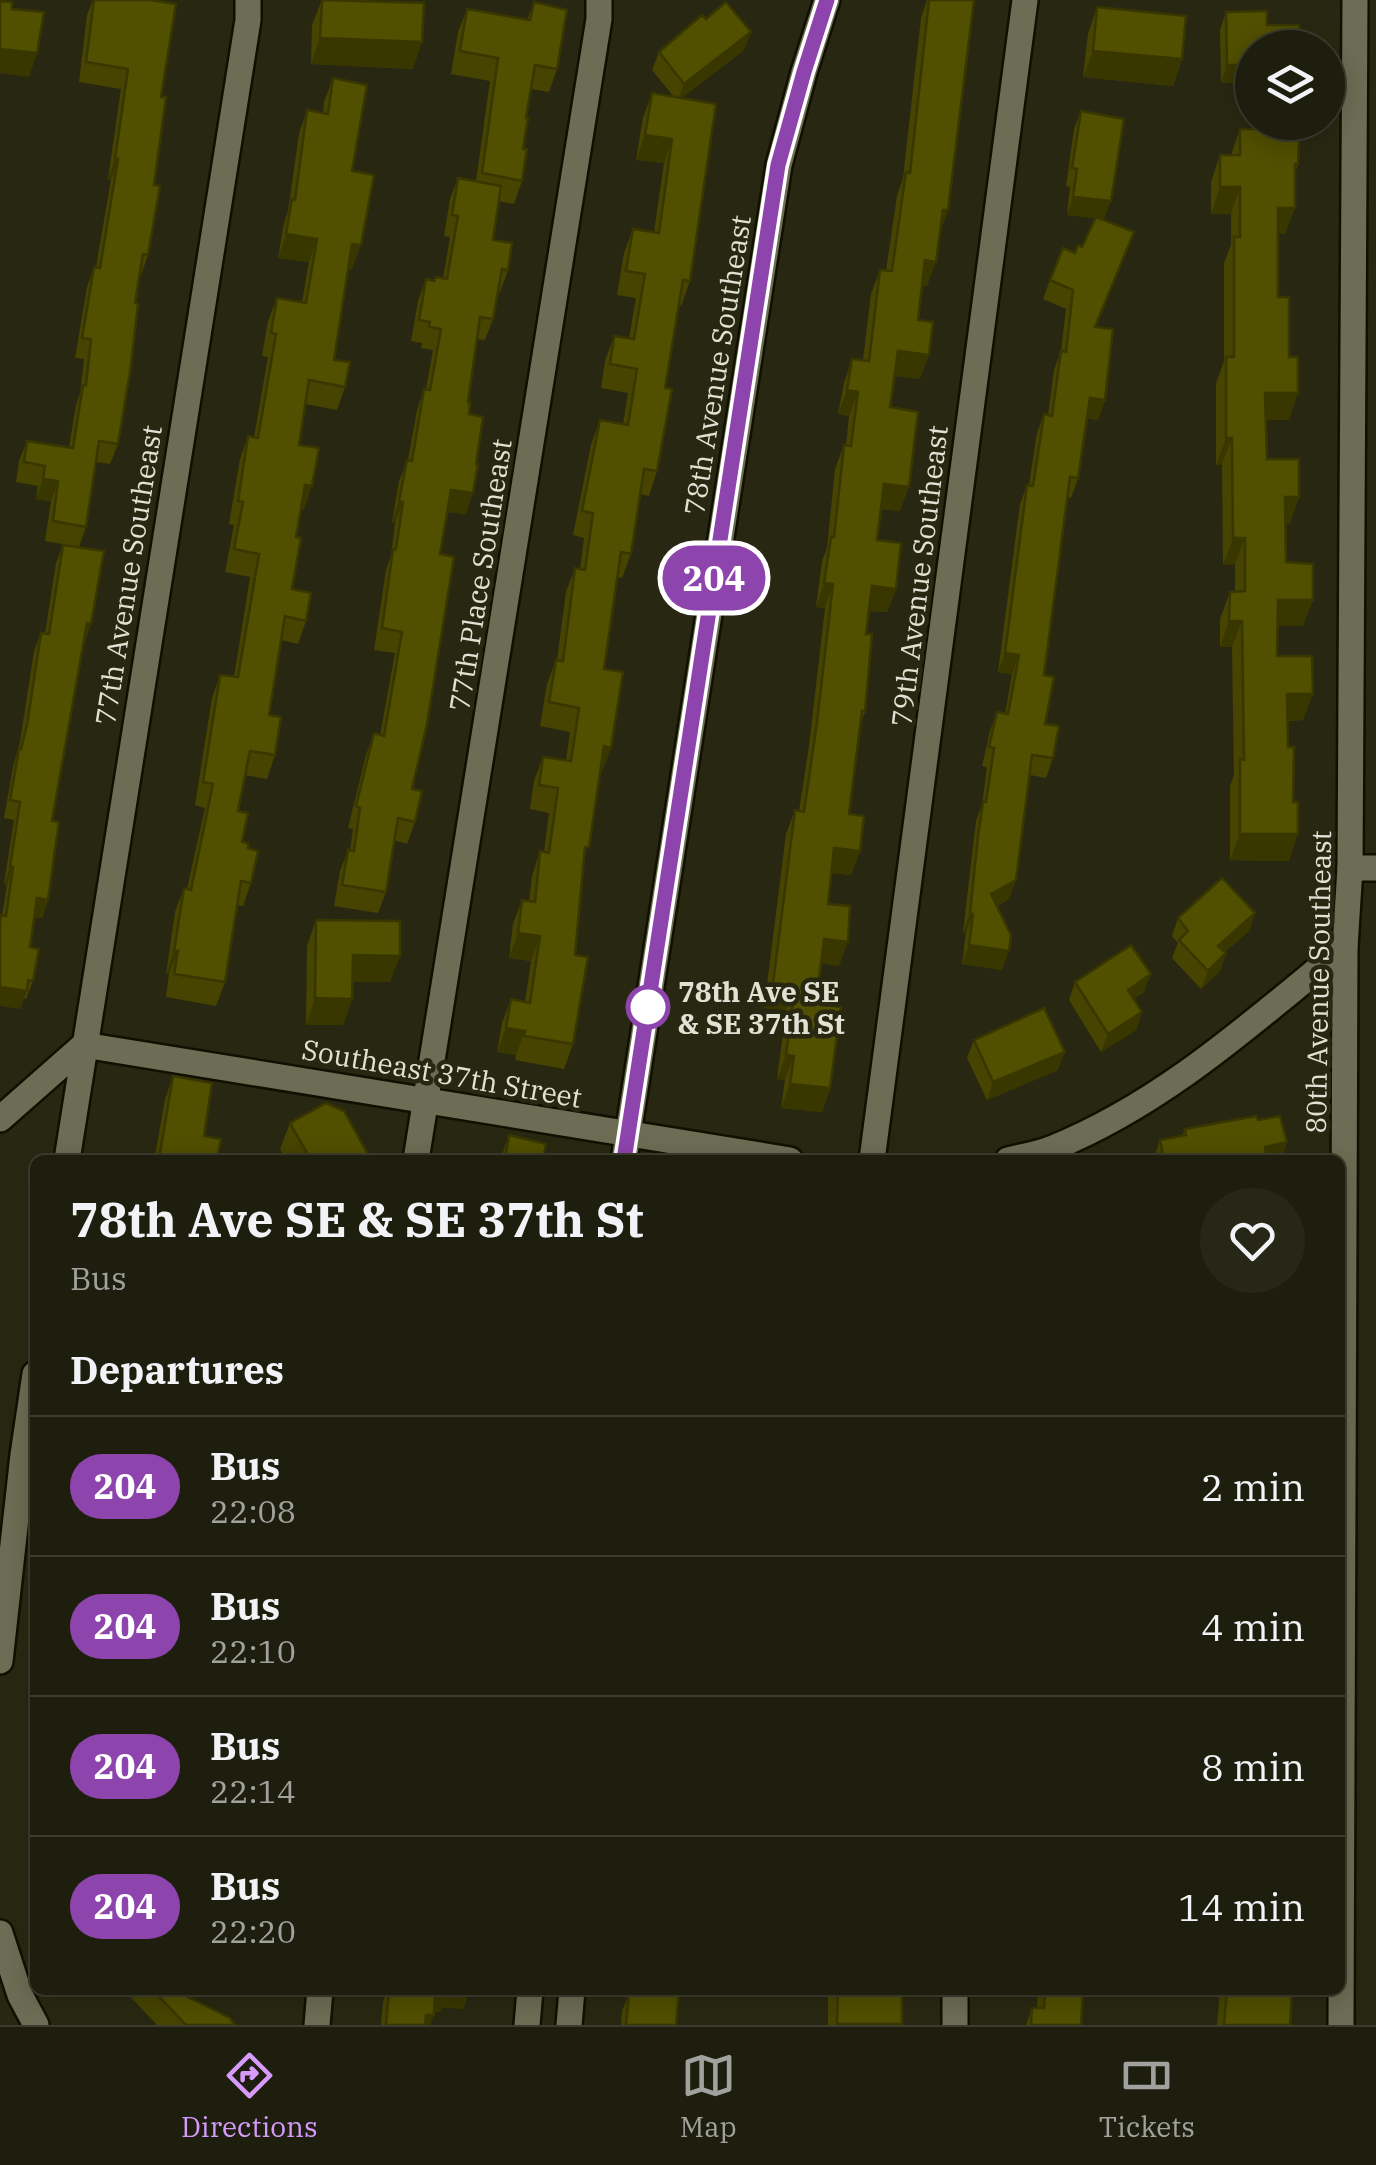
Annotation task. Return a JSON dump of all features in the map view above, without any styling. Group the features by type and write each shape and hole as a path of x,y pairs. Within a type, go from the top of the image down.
{"street":[{"name":"77th Avenue Southeast","path":"67,1155 245,40 248,0"},
{"name":"77th Place Southeast","path":"417,1155 600,0"},
{"name":"78th Avenue Southeast","path":"626,1148 778,165 827,0"},
{"name":"79th Avenue Southeast","path":"873,1155 1025,0"},
{"name":"80th Avenue Southeast","path":"1344,1155 1345,947 1363,868 1366,44 1355,0"},
{"path":"1028,1155 1051,1149 1110,1120 1196,1068 1345,947"},
{"name":"Southeast 37th Street","path":"84,1045 427,1100 626,1148 722,1155"},
{"path":"0,1118 84,1045"},
{"path":"0,1661 30,1408"},
{"path":"0,1933 20,1995 36,2025"},
{"path":"317,2025 320,1995"},
{"path":"526,2025 529,1995"},
{"path":"568,2025 571,1995"},
{"path":"955,1995 955,2025"},
{"name":"80th Avenue Southeast","path":"1342,1995 1342,2025"}],"building":[{"path":"94,0 176,4 161,97 166,97 154,185 160,186 135,303 138,304 131,366 118,444 99,441 86,527 53,521 58,481 43,479 45,466 24,462 27,441 73,448 86,385 91,339 82,338 94,267 100,268 128,69 86,62"},
{"path":"322,0 424,3 422,42 320,38"},
{"path":"929,0 974,0 948,210 943,210 936,262 925,260 918,320 933,322 929,355 898,351 890,407 918,412 909,487 884,484 877,540 901,543 896,589 872,586 866,634 872,634 865,712 862,711 849,814 864,816 860,851 834,848 828,904 850,906 848,942 824,939 816,1004 841,1007 830,1088 790,1084 794,1056 786,1055 795,986 773,984 795,810 804,812 817,722 833,584 824,583 834,537 844,445 851,446 858,392 847,390 852,359 869,361 880,270 892,271 906,172 910,173"},
{"path":"0,1 12,2 12,9 44,12 37,53 0,49"},
{"path":"534,2 567,10 557,69 535,65 526,118 522,181 482,173 498,58 460,51 467,9 530,20"},
{"path":"726,2 751,32 684,84 659,52 702,15 706,19"},
{"path":"1097,7 1186,16 1182,59 1093,51"},
{"path":"1267,11 1267,25 1299,25 1299,30 1235,30 1235,65 1227,65 1226,12"},
{"path":"333,78 367,85 352,171 374,175 361,245 352,244 334,360 350,362 345,387 309,380 299,445 319,448 312,486 305,485 292,589 311,593 306,621 285,616 269,715 281,717 275,755 250,751 238,811 248,813 242,842 258,851 251,883 241,881 225,982 174,974 178,951 174,951 184,888 191,890 213,784 203,782 220,675 238,677 259,554 234,549 243,502 238,501 248,436 258,438 276,334 271,333 277,298 306,303 317,239 286,234 292,199 295,200 307,110 328,114"},
{"path":"652,93 716,104 690,281 683,280 665,388 672,389 657,471 644,469 631,554 621,552 604,669 623,672 611,748 604,746 589,847 585,847 575,955 588,957 573,1044 524,1036 525,1031 506,1028 511,999 530,1003 540,936 518,933 522,900 535,902 540,851 549,853 558,788 539,785 543,757 571,761 579,708 549,702 556,660 563,661 575,568 585,570 593,513 582,511 600,420 628,425 637,369 610,364 614,336 634,339 645,274 626,271 633,229 659,233 672,139 645,135"},
{"path":"1081,111 1124,119 1111,201 1073,197 1077,169 1072,168"},
{"path":"1240,140 1299,140 1295,208 1278,208 1278,297 1289,297 1289,357 1298,357 1298,393 1265,393 1267,459 1299,459 1299,497 1285,497 1286,562 1313,564 1313,600 1278,600 1277,656 1312,656 1313,694 1287,694 1288,747 1294,747 1293,802 1298,802 1298,834 1240,834 1240,759 1244,760 1242,621 1229,621 1230,592 1245,591 1245,538 1233,538 1232,438 1226,438 1226,357 1234,357 1234,237 1240,237 1240,187 1220,187 1220,155 1240,155"},
{"path":"458,178 501,186 493,240 512,243 508,270 502,269 493,319 480,317 468,402 469,414 483,417 478,464 473,493 451,490 440,554 454,557 427,724 412,789 422,791 415,822 398,818 386,892 342,885 348,850 354,851 360,808 356,806 374,733 384,736 402,632 382,628 407,460 412,461 424,389 430,390 441,329 419,320 426,279 447,279 458,216 452,215"},
{"path":"1096,217 1134,232 1095,327 1113,329 1105,400 1090,398 1078,478 1070,477 1044,675 1054,677 1045,724 1059,726 1053,758 1032,755 1016,880 991,894 1011,935 1009,951 969,945 978,836 994,748 989,747 997,712 1008,714 1019,655 1005,653 1027,485 1033,486 1044,414 1052,416 1061,351 1066,352 1073,290 1050,280 1063,248 1075,253 1078,245 1082,247"},
{"path":"63,545 104,551 91,624 87,623 52,821 59,822 48,900 37,898 30,947 39,949 33,981 28,980 27,991 0,987 0,924 1,915 6,916 20,802 10,800 27,725 41,633 49,634"},
{"path":"1222,878 1255,913 1218,946 1226,953 1208,971 1179,940 1188,931 1178,918"},
{"path":"316,920 400,921 400,956 353,955 352,999 315,998"},
{"path":"1131,945 1151,974 1128,990 1142,1012 1108,1034 1075,982"},
{"path":"1044,1008 1065,1052 993,1082 974,1040"},
{"path":"173,1076 212,1083 204,1136 221,1139 218,1155 160,1155"},
{"path":"326,1103 344,1111 368,1155 308,1155 290,1123"},
{"path":"1256,1116 1258,1120 1280,1116 1287,1142 1265,1147 1266,1155 1163,1155 1160,1140 1186,1135 1185,1129"},
{"path":"509,1135 546,1144 544,1155 506,1155"},
{"path":"158,1995 184,1995 230,2018 235,2025 186,2025"},
{"path":"389,1995 435,1995 434,2015 426,2015 425,2025 386,2025"},
{"path":"629,1995 679,1995 676,2025 626,2025"},
{"path":"838,1995 902,1995 902,2024 837,2024"},
{"path":"1045,1995 1083,1995 1081,2025 1031,2025 1032,2008 1044,2008"},
{"path":"1227,1995 1292,1995 1290,2025 1224,2025"}],"bus line":[{"name":"204","path":"625,1155 778,165 827,0"}],"place":[{"name":"78th Ave SE & SE 37th St","path":"648,1007"}]}
